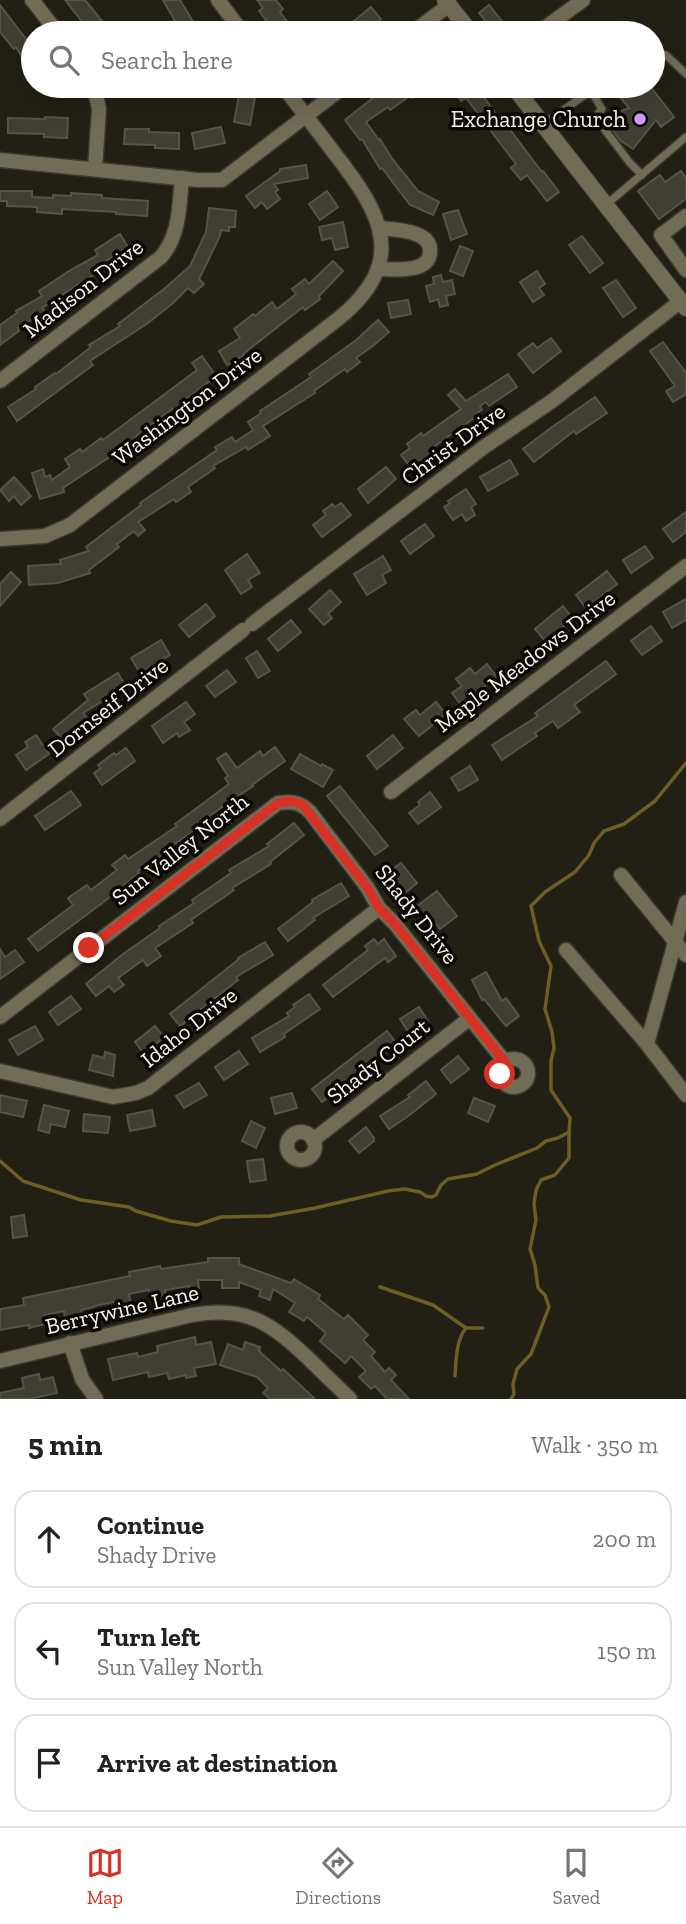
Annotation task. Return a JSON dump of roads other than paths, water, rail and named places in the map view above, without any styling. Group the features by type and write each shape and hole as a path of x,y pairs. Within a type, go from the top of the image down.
{"street":[{"path":"32,0 49,21"},
{"path":"218,0 234,21"},
{"path":"554,21 583,0"},
{"path":"426,21 447,3 461,21"},
{"path":"95,169 99,109 97,98"},
{"path":"292,98 360,186 372,207 380,228 378,270 419,267 426,262 430,252 429,244 422,237 380,228"},
{"path":"0,160 215,181 227,178 329,98"},
{"path":"522,98 684,304"},
{"name":"Madison Drive","path":"0,381 161,257 172,243 175,234 182,178"},
{"path":"686,216 660,235 686,270"},
{"name":"Washington Drive","path":"0,539 37,537 54,533 70,524 349,311 367,293 378,270"},
{"name":"Christ Drive","path":"248,627 484,447 552,401 684,304"},
{"name":"Maple Meadows Drive","path":"391,792 686,566"},
{"name":"Dornseif Drive","path":"0,819 248,627"},
{"name":"Shady Drive","path":"290,801 302,804 310,812 367,887 379,908 395,924 505,1062"},
{"name":"Sun Valley North","path":"0,1017 278,803 290,801"},
{"path":"621,875 686,955"},
{"path":"647,1044 686,902"},
{"name":"Idaho Drive","path":"0,1072 113,1097 148,1088 379,908"},
{"path":"566,950 647,1044 686,1095"},
{"name":"Shady Court","path":"313,1140 470,1018"},
{"name":"Berrywine Lane","path":"0,1361 192,1315 212,1311 234,1313 255,1319 276,1330 350,1399"},
{"path":"70,1343 82,1379 96,1399"}],"lane":[{"path":"665,55 686,74"},
{"path":"543,125 581,98"},
{"path":"598,98 602,109 595,117 642,175"},
{"path":"606,205 686,137"}],"waterway":[{"path":"0,1161 23,1181 81,1200 129,1207 171,1221 197,1225 221,1217 270,1216 315,1208 388,1191 405,1189 432,1197 448,1179 477,1174 569,1132 570,1118 551,1090 554,1048 545,1009 551,966 539,941 531,906 545,892 575,872 604,831 624,824 655,801 686,763"},
{"path":"511,1399 517,1369 531,1354 549,1307 545,1295 538,1288 530,1249 536,1220 536,1190 541,1180 555,1175 569,1158 569,1132"},
{"path":"380,1287 433,1305 466,1328 483,1328"},
{"path":"455,1376 458,1345 466,1328"}],"place":[{"name":"Exchange Church","path":"640,119"}]}
